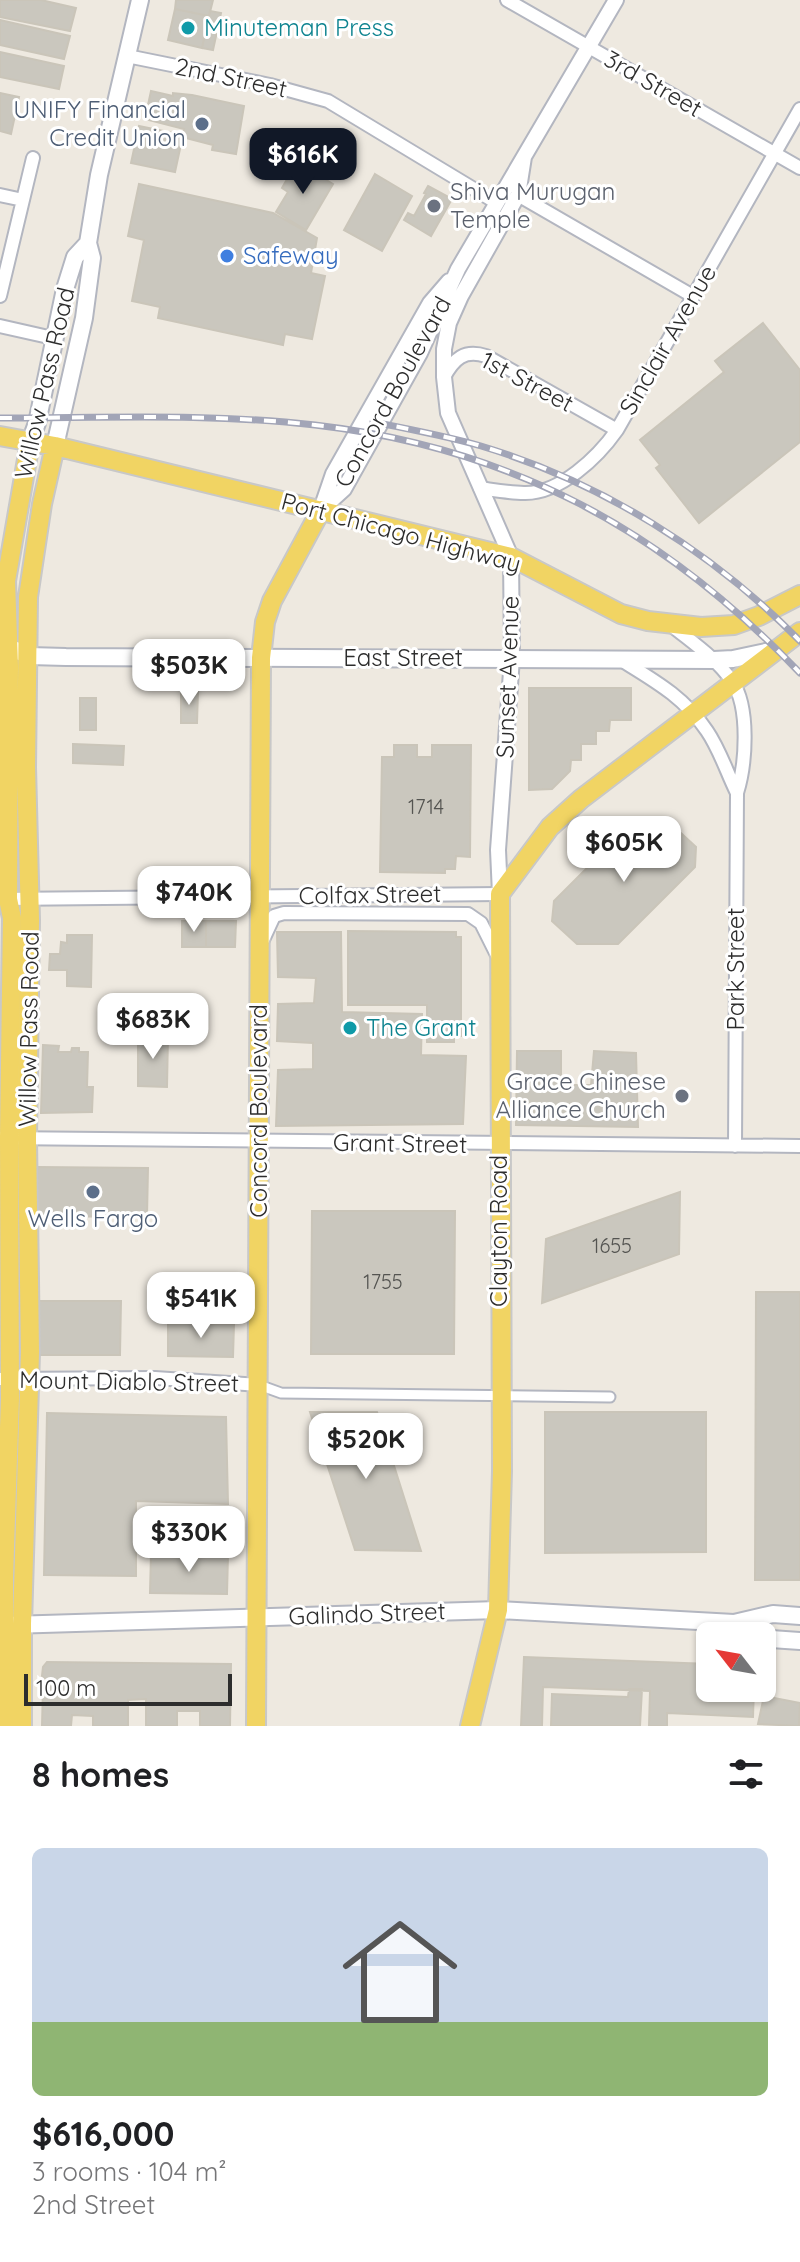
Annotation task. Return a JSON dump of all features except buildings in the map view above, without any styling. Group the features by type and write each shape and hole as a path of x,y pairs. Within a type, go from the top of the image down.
{"main road":[{"name":"Willow Pass Road","path":"12,1138 28,899 26,767 30,574 42,504 84,318 92,258 88,243 99,175 140,0"},
{"name":"Willow Pass Road","path":"4,1726 13,1380 12,918 4,899 3,645 6,581 30,442 37,423 53,338 75,257 88,243"},
{"name":"Port Chicago Highway","path":"0,436 55,446 511,557 621,614 671,625 734,625 796,598"},
{"name":"Concord Boulevard","path":"256,1726 261,658 265,622 272,601 321,510"},
{"path":"500,894 550,827 581,799 800,632"},
{"name":"East Street","path":"3,645 29,656"},
{"name":"East Street","path":"4,666 29,656 714,660 775,650"},
{"name":"Clayton Road","path":"470,1726 498,1610 502,1471 500,894"},
{"name":"Galindo Street","path":"8,1625 498,1610 716,1622"},
{"name":"Galindo Street","path":"738,1622 773,1614 800,1616"},
{"name":"Willow Pass Road","path":"8,1625 22,1726"},
{"name":"Galindo Street","path":"776,1639 800,1641"}],"street":[{"name":"3rd Street","path":"507,0 800,168"},
{"name":"Concord Boulevard","path":"321,510 344,489 420,353 458,269 616,0"},
{"name":"2nd Street","path":"127,56 270,85 328,101 497,203"},
{"name":"Sinclair Avenue","path":"480,488 527,494 539,491 583,469 601,454 800,109"},
{"name":"Concord Boulevard","path":"444,377 449,323 518,195 524,157"},
{"path":"0,296 33,158"},
{"path":"0,195 23,200"},
{"path":"518,195 691,295"},
{"path":"0,326 53,338"},
{"name":"1st Street","path":"444,377 453,361 463,354 475,352 617,430"},
{"name":"Sunset Avenue","path":"444,377 448,413 511,557 512,658 498,850 500,894"},
{"name":"Park Street","path":"671,625 714,660 734,684 742,710 744,771 737,793 735,1146"},
{"name":"Park Street","path":"618,659 670,690 694,714 708,732 737,793"},
{"name":"Colfax Street","path":"4,899 500,894"},
{"name":"Colfax Street","path":"260,946 274,916 284,913 468,914 481,923 498,957"},
{"name":"Grant Street","path":"12,1138 257,1143 800,1146"},
{"name":"Mount Diablo Street","path":"13,1380 155,1378 259,1385"},
{"path":"259,1385 281,1393 610,1397"}],"railway":[{"path":"0,418 158,417 276,421 387,436 455,453 519,476 580,504 638,538 694,577 748,622 800,673"},
{"path":"373,422 481,446 526,461 612,500 653,524 730,578 800,641"}],"place":[{"name":"Minuteman Press","path":"188,28"},
{"name":"UNIFY Financial Credit Union","path":"202,124"},
{"name":"Shiva Murugan Temple","path":"434,206"},
{"name":"Safeway","path":"227,256"},
{"name":"The Grant","path":"350,1028"},
{"name":"Grace Chinese Alliance Church","path":"682,1096"},
{"name":"Wells Fargo","path":"93,1192"}]}
